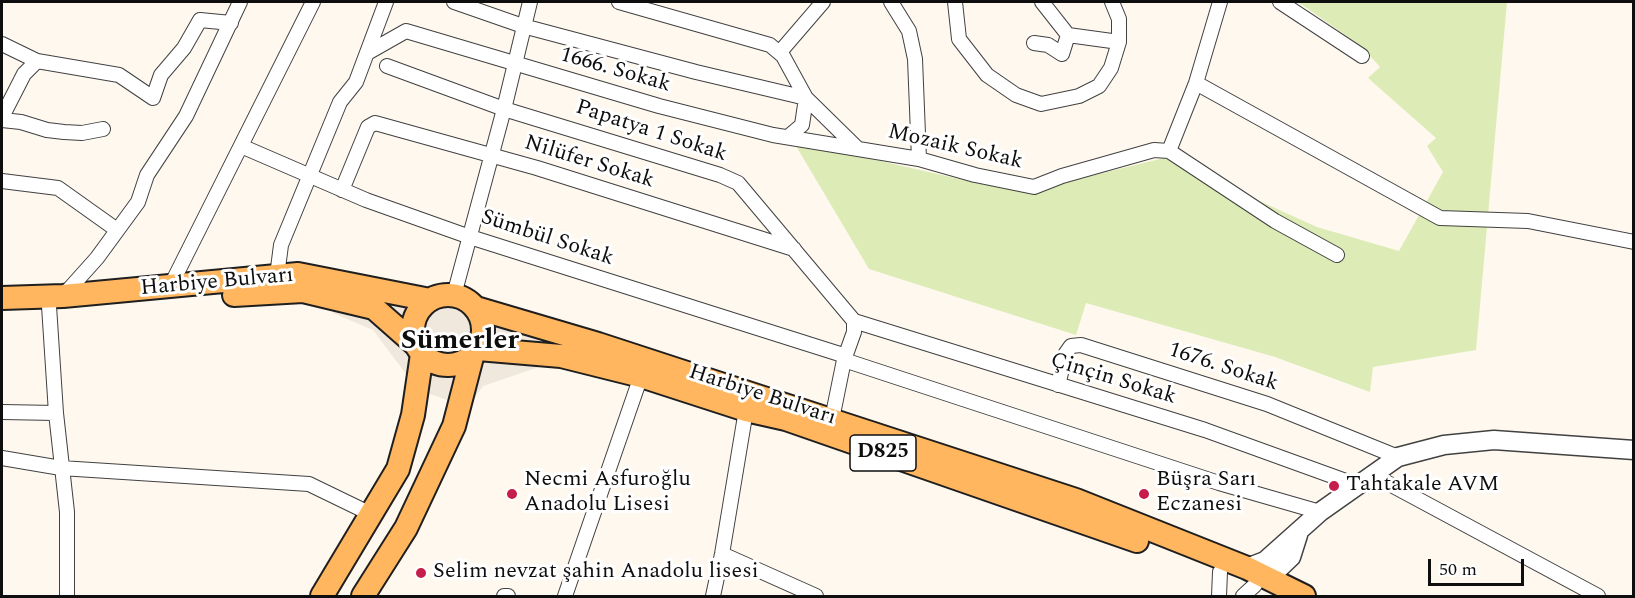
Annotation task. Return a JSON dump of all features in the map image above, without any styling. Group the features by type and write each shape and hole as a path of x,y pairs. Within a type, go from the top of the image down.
{"main road":[{"name":"Harbiye Bulvarı","path":"2,308 298,274 430,300 454,296 462,298 476,308 598,344 1076,500 1258,585"},
{"name":"Harbiye Bulvarı","path":"2,298 56,301 303,291 374,308 431,361 452,365 475,353 561,356 641,376 746,410 786,419 1085,521 1220,572 1305,597"},
{"path":"322,597 398,469 413,415 419,349 413,335 417,315 430,300"},
{"path":"363,597 406,528 454,426 483,328 476,308"}],"street":[{"path":"66,597 67,512 56,413 56,301 97,258 138,202 147,175 186,116 240,2"},
{"path":"170,287 313,2"},
{"path":"277,276 281,245 340,102 356,82 369,52 386,2"},
{"path":"454,2 523,26 696,72 806,98 802,125 789,136"},
{"path":"454,296 530,2"},
{"path":"619,2 770,45 780,52 823,2"},
{"path":"891,2 909,31 915,59 919,159"},
{"path":"955,2 959,39 987,75 1016,95 1041,104 1079,96 1099,86 1111,68 1119,42 1119,20 1112,2"},
{"path":"1042,2 1068,35 1119,42"},
{"path":"1220,2 1196,83 1169,151 1275,221 1337,255"},
{"path":"1280,2 1362,56"},
{"path":"2,44 37,61 119,75 153,98 161,75 184,48 200,20 231,23"},
{"name":"1666. Sokak","path":"369,52 406,31 659,106 773,135 856,148"},
{"path":"1034,43 1048,45 1062,54 1068,35"},
{"name":"Mozaik Sokak","path":"780,52 806,98 856,148 919,159 975,175 1034,187 1062,176 1154,150 1169,151"},
{"path":"37,61 24,74 2,119 64,132 103,129"},
{"name":"Papatya 1 Sokak","path":"387,66 504,109 720,175 738,183 854,321"},
{"path":"1196,83 1440,218 1528,221 1634,242"},
{"name":"Nilüfer Sokak","path":"342,190 371,124 375,123 492,155 794,249"},
{"name":"Sümbül Sokak","path":"241,146 309,177 470,237 845,358 1219,483 1320,512"},
{"path":"2,181 58,188 117,230"},
{"path":"832,419 845,358 854,332 854,321"},
{"name":"Çinçin Sokak","path":"854,321 1364,479 1598,597"},
{"name":"1676. Sokak","path":"1058,385 1066,353 1071,346 1080,345 1257,400 1398,457"},
{"path":"565,597 641,376"},
{"path":"712,597 722,554 746,410"},
{"path":"2,412 56,413"},
{"path":"1258,585 1291,557 1299,532 1320,512 1398,457 1444,445 1494,440 1634,450"},
{"path":"2,458 62,468 309,484 372,515"},
{"path":"722,554 816,597"},
{"path":"1219,597 1220,572"}],"green space":[{"path":"1298,2 1507,2 1476,350 1373,367 1370,392 1275,357 1086,303 1076,335 869,269 793,141 981,184 1033,190 1164,158 1317,227 1399,251 1443,172 1427,146 1436,138 1368,78 1380,67 1361,46"}],"shaded area":[{"path":"332,271 564,328 548,364 483,386 468,407 418,390 373,330 333,313"}],"place":[{"name":"Tahtakale AVM","path":"1334,486"},
{"name":"Necmi Asfuroğlu Anadolu Lisesi","path":"512,494"},
{"name":"Büşra Sarı Eczanesi","path":"1144,494"},
{"name":"Selim nevzat şahin Anadolu lisesi","path":"421,573"}],"district":[{"name":"Sümerler","path":"460,343"}]}
